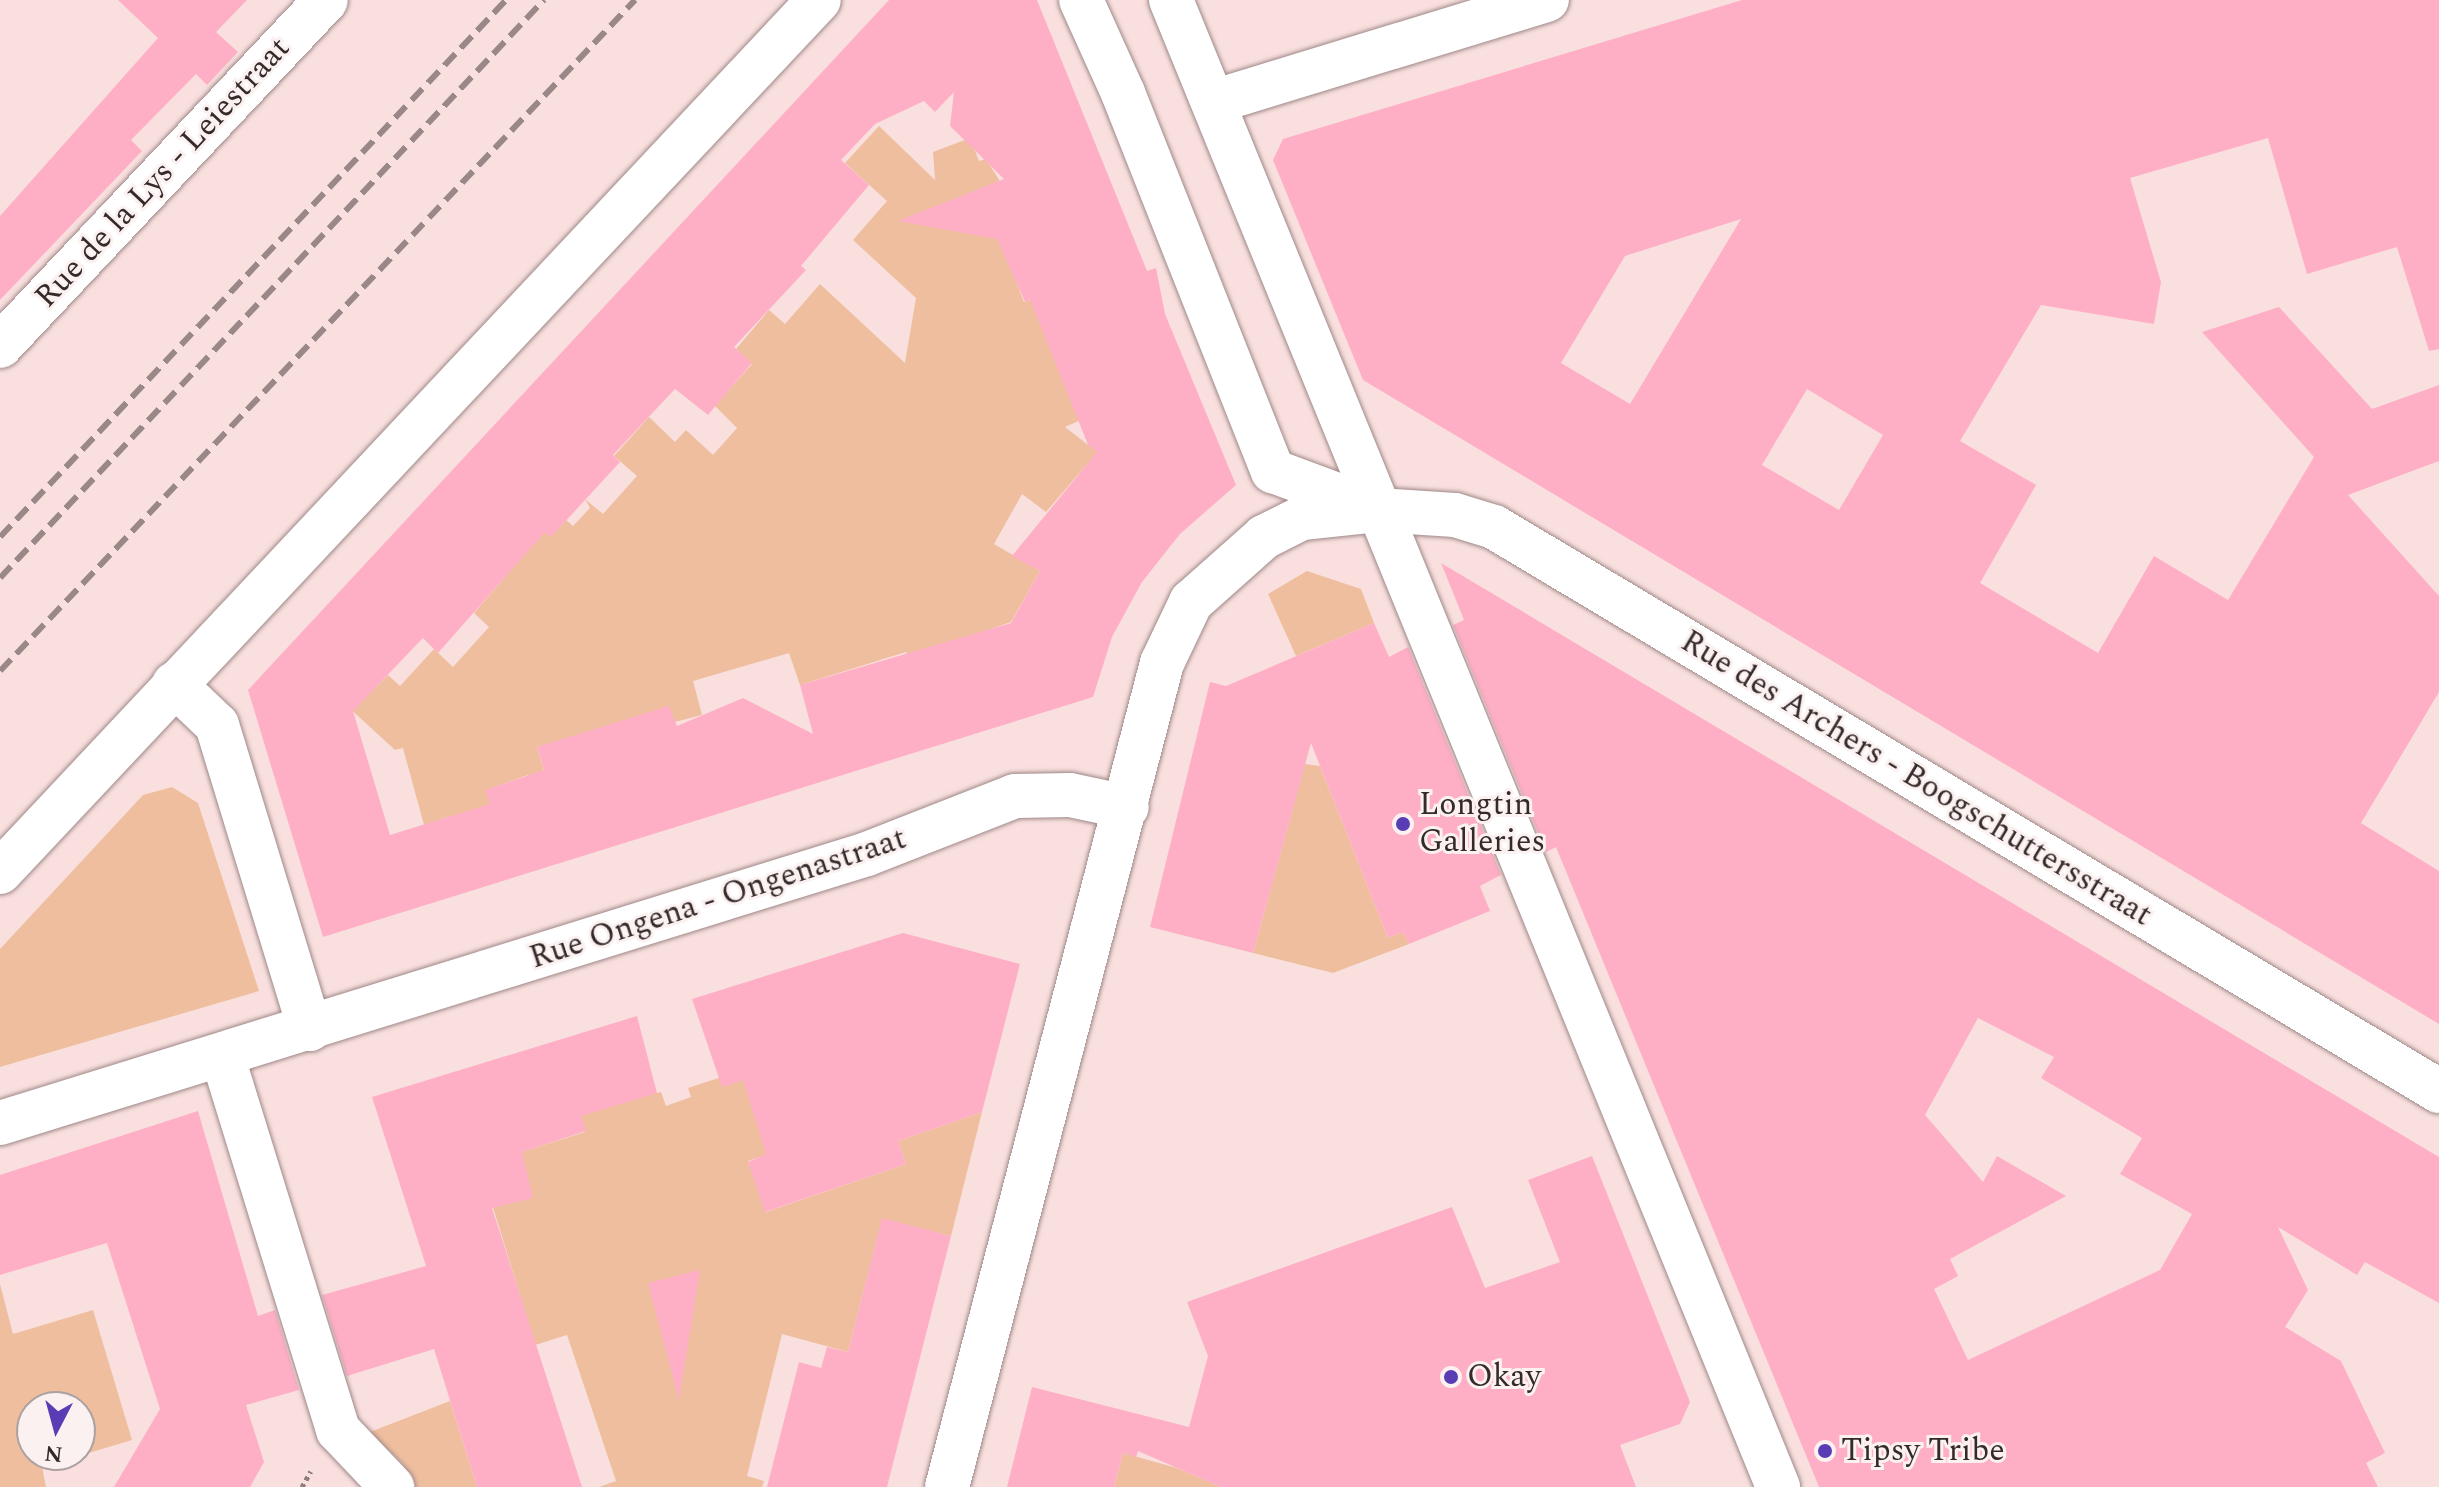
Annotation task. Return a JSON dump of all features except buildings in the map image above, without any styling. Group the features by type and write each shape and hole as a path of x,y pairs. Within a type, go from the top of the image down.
{"street":[{"name":"Rue de la Lys - Leiestraat","path":"0,346 326,0"},
{"path":"0,872 819,0"},
{"path":"1081,0 1123,93 1273,471 1378,510"},
{"path":"1171,0 1216,101 1378,510 1778,1487"},
{"path":"1216,101 1547,0"},
{"path":"947,1487 1127,807 1162,663 1191,602 1264,537 1302,518 1378,510"},
{"name":"Rue des Archers - Boogschuttersstraat","path":"1378,510 1455,515 1494,527 2439,1091"},
{"path":"174,684 217,725 310,1029"},
{"name":"Rue Ongena - Ongenastraat","path":"0,1123 867,854 1015,796 1070,795 1127,807"},
{"path":"222,1055 338,1430 392,1487"}],"shaded area":[{"path":"879,126 935,180 933,152 970,138 979,161 986,159 1013,202 1006,256 1024,302 1036,297 1060,374 1101,411 1065,427 1136,482 1088,463 1046,512 1022,494 994,544 1040,571 1011,622 908,658 906,652 800,685 789,653 693,681 702,715 655,727 649,715 537,747 549,788 528,775 486,790 495,817 454,830 448,817 424,825 403,748 395,750 346,705 364,685 371,692 388,675 400,686 434,649 453,667 489,627 474,613 512,569 475,536 566,520 573,526 590,508 585,499 603,514 637,476 614,456 649,417 675,442 686,430 713,455 737,428 715,406 752,364 736,349 769,310 785,324 820,284 905,363 916,298 853,240 887,201 845,163"},
{"path":"1307,571 1361,589 1374,623 1296,656 1268,594"},
{"path":"1305,764 1320,766 1388,938 1403,932 1409,944 1333,973 1253,953"},
{"path":"172,787 198,803 259,991 0,1067 0,949 143,795"},
{"path":"740,1071 751,1103 812,1084 766,1155 748,1161 766,1212 906,1164 898,1141 982,1112 951,1236 882,1219 848,1352 782,1334 747,1476 764,1481 762,1487 599,1487 616,1481 567,1335 465,1367 527,1318 480,1165 585,1132 579,1111 661,1092 666,1106 691,1097 688,1088"},
{"path":"0,1284 13,1334 93,1310 132,1440 96,1451 96,1391 16,1391 16,1471 43,1471 46,1487 0,1487"},
{"path":"450,1401 477,1487 415,1487 403,1464 370,1432"},
{"path":"1123,1453 1177,1468 1221,1487 1114,1487"}],"railway":[{"path":"0,537 506,0"},
{"path":"0,578 544,0"},
{"path":"0,671 635,0"}],"place":[{"name":"Longtin Galleries","path":"1403,824"},
{"name":"Okay","path":"1451,1377"},
{"name":"Tipsy Tribe","path":"1825,1451"}]}
